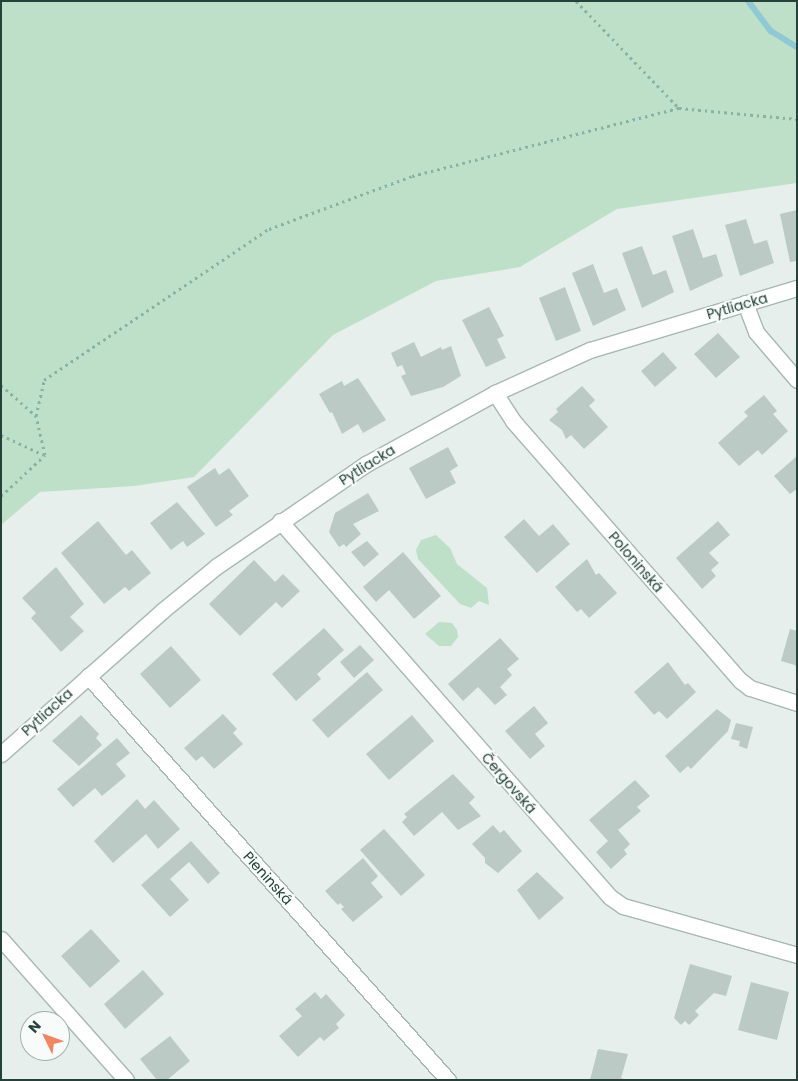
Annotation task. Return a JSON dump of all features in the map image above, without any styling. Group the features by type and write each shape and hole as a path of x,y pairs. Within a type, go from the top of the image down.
{"street":[{"name":"Pytliacka","path":"1,754 203,577 280,521 366,464 496,393 590,350 797,288"},
{"path":"744,303 756,332 797,380"},
{"name":"Poloninská","path":"496,393 513,421 741,681 750,688 797,703"},
{"name":"Čergovská","path":"280,521 610,897 623,906 797,955"},
{"name":"Pieninská","path":"88,676 448,1080"},
{"path":"1,938 126,1080"}],"path":[{"path":"576,1 679,108"},
{"path":"45,455 36,416 44,380 269,229 412,176 679,108 797,119"},
{"path":"1,385 36,416"},
{"path":"1,435 45,455"},
{"path":"1,496 45,455"}],"green space":[{"path":"1,1 797,1 797,183 617,209 520,267 436,281 333,335 194,477 134,486 40,492 1,525"},
{"path":"436,535 450,548 457,564 487,588 489,605 479,601 471,608 460,604 418,559 416,550 421,540"},
{"path":"439,622 452,623 457,630 458,637 451,646 439,646 425,634"}],"building":[{"path":"797,210 797,261 790,262 780,214"},
{"path":"746,219 754,244 767,240 774,263 740,276 725,225"},
{"path":"693,229 703,258 716,254 723,276 690,291 672,236"},
{"path":"642,246 653,275 666,270 674,292 642,308 622,253"},
{"path":"593,264 604,293 617,288 626,310 593,326 572,273"},
{"path":"565,287 581,331 556,341 539,298"},
{"path":"489,307 504,336 497,339 506,358 486,367 462,320"},
{"path":"718,333 740,357 716,378 694,354"},
{"path":"414,342 421,357 441,347 442,350 451,346 461,376 443,387 411,396 401,376 406,374 402,365 397,367 391,353"},
{"path":"663,352 677,368 655,387 641,371"},
{"path":"358,378 386,420 363,433 358,424 342,434 332,412 330,413 319,394 342,381 344,386"},
{"path":"582,386 595,400 589,406 608,427 584,449 571,435 566,439 562,430 549,420 558,412 556,409"},
{"path":"764,395 777,411 773,414 788,431 762,455 758,450 739,466 718,443 748,416 744,412"},
{"path":"448,447 458,466 450,471 456,483 426,499 409,468"},
{"path":"797,456 797,489 790,494 774,476"},
{"path":"215,468 219,475 229,468 249,496 229,511 233,515 216,527 187,487"},
{"path":"368,493 379,511 353,524 361,534 346,547 344,544 339,547 329,532 335,513"},
{"path":"177,502 205,534 187,547 183,541 171,550 150,523"},
{"path":"524,519 539,536 553,524 570,544 537,573 504,537"},
{"path":"98,521 126,555 132,550 151,573 129,591 125,587 104,604 61,553"},
{"path":"718,521 730,535 709,553 719,563 711,570 716,576 702,589 676,558"},
{"path":"367,541 379,554 364,567 351,552"},
{"path":"403,552 441,596 414,619 389,590 376,602 363,587"},
{"path":"587,559 596,575 599,573 617,593 589,618 581,609 577,612 555,587"},
{"path":"254,560 275,582 283,574 300,591 282,608 276,602 240,636 209,604"},
{"path":"56,567 84,604 70,617 84,631 61,652 31,618 36,613 22,598"},
{"path":"324,628 344,650 317,674 321,679 296,701 272,674"},
{"path":"790,629 797,631 797,669 795,665 781,661"},
{"path":"500,638 519,659 507,669 512,675 500,687 507,695 495,705 478,687 463,701 448,684"},
{"path":"360,645 374,660 354,678 340,662"},
{"path":"171,646 201,680 170,708 140,674"},
{"path":"668,662 685,685 688,683 696,692 667,719 659,711 654,715 634,692"},
{"path":"367,672 383,690 328,738 312,720"},
{"path":"534,706 548,723 535,734 545,746 530,759 505,731"},
{"path":"717,709 731,720 728,731 691,769 688,766 680,773 665,756"},
{"path":"223,714 237,729 233,733 243,744 214,769 202,756 196,761 184,748"},
{"path":"81,715 99,734 96,738 102,745 79,766 52,741"},
{"path":"412,715 434,741 389,780 366,754"},
{"path":"736,723 753,727 747,749 739,746 740,741 731,739"},
{"path":"117,738 130,753 116,764 126,776 102,796 95,788 73,807 57,789"},
{"path":"453,774 475,797 469,803 481,816 458,830 442,812 414,836 402,822 407,817 404,814"},
{"path":"635,780 650,796 637,807 641,811 618,830 630,844 624,850 627,854 611,869 596,852 608,841 589,820"},
{"path":"137,799 145,809 154,800 180,829 158,849 146,834 113,863 94,841"},
{"path":"493,825 500,833 504,830 522,851 498,873 485,863 485,858 472,844"},
{"path":"384,829 425,875 401,896 360,850"},
{"path":"191,841 220,873 208,884 189,862 170,879 189,900 170,917 141,885"},
{"path":"363,858 378,876 371,883 383,897 353,922 341,909 344,907 340,903 338,905 325,891"},
{"path":"537,872 564,898 539,920 517,890"},
{"path":"91,929 120,961 90,988 61,956"},
{"path":"690,964 732,976 726,996 714,993 695,1011 699,1015 689,1025 685,1021 681,1025 674,1018"},
{"path":"143,970 164,994 125,1029 104,1004"},
{"path":"751,982 789,992 777,1040 738,1030"},
{"path":"315,992 321,999 326,994 345,1015 336,1024 339,1028 324,1041 320,1037 298,1057 279,1036 302,1016 295,1009"},
{"path":"170,1036 190,1061 167,1080 157,1080 140,1059"},
{"path":"598,1049 628,1054 621,1078 627,1080 590,1080"}],"waterway":[{"path":"748,1 771,31 797,47"}]}
